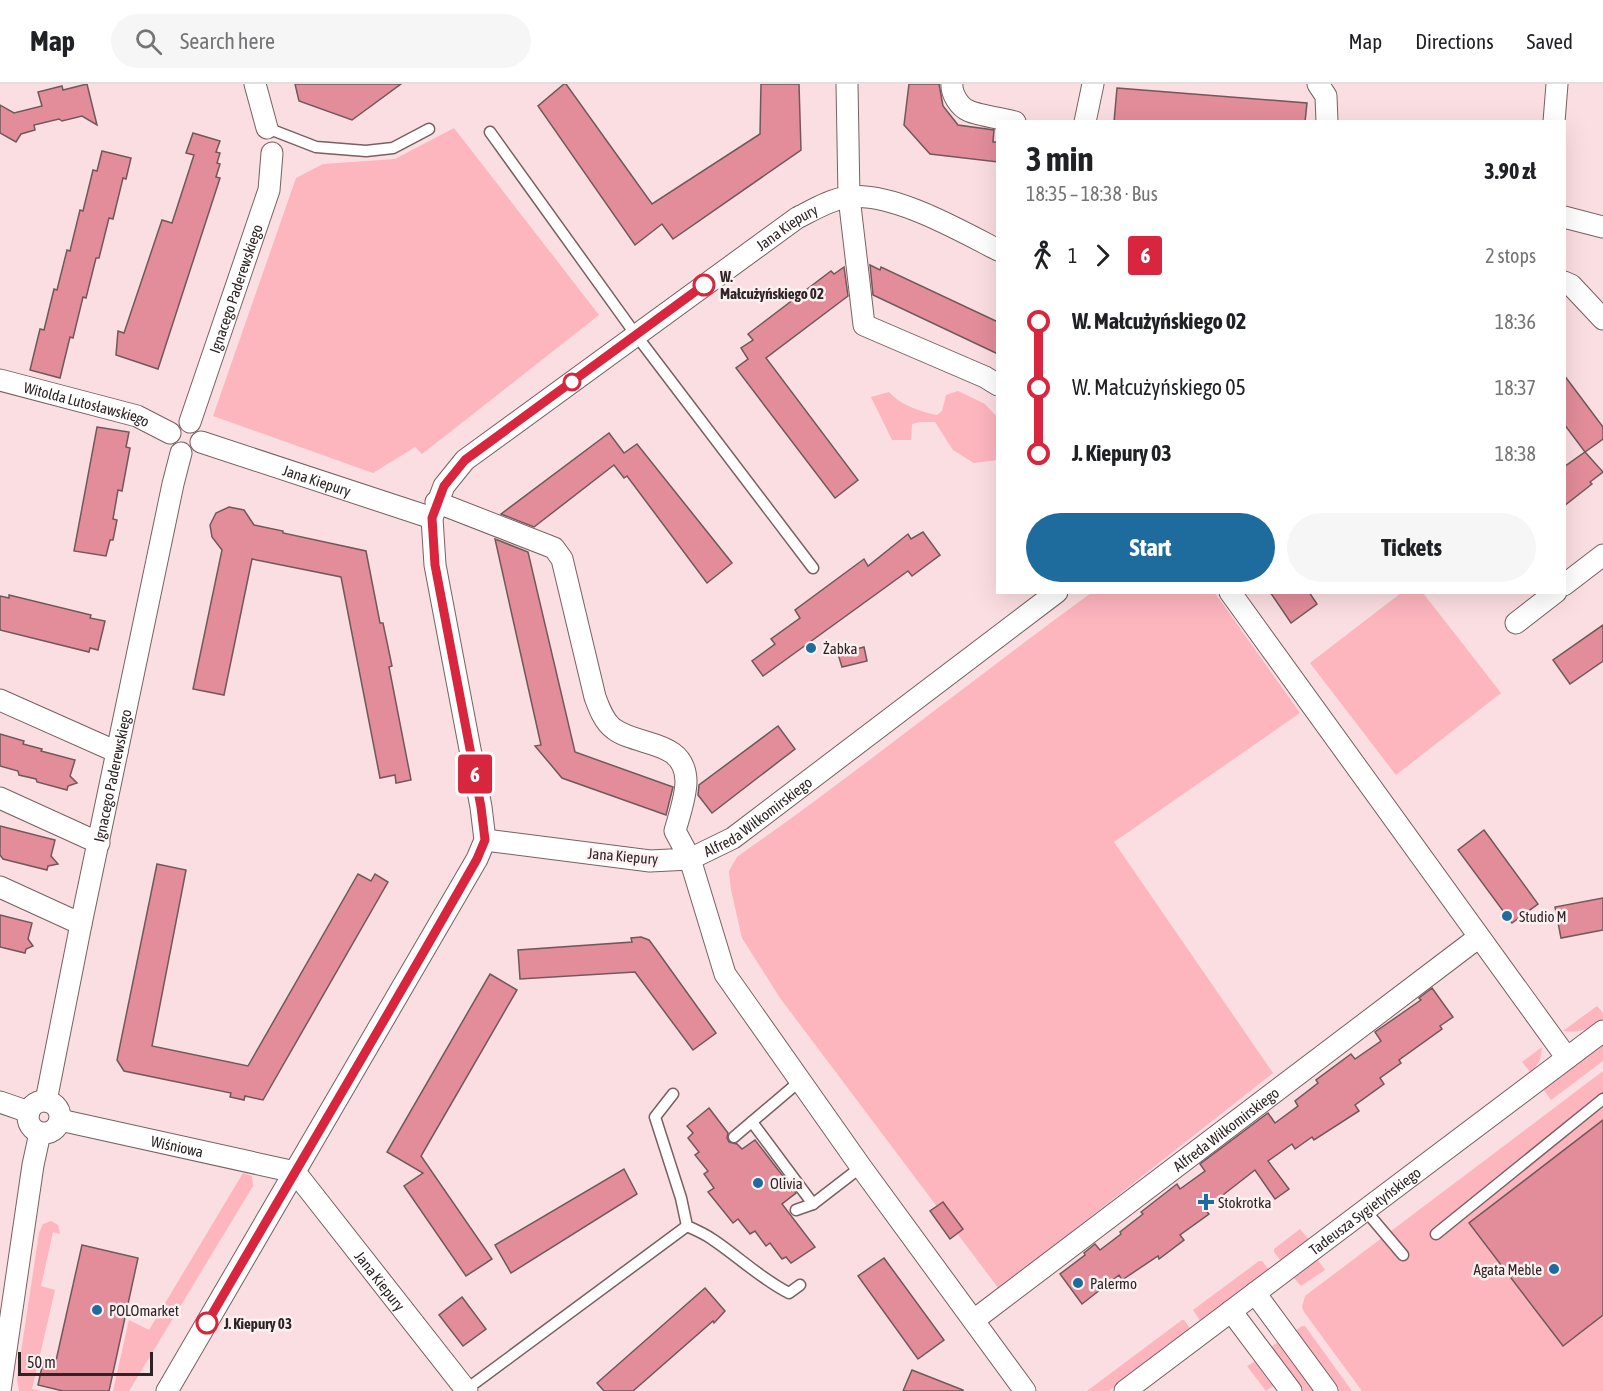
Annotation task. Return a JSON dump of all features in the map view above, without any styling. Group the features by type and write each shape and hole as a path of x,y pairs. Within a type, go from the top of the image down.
{"street":[{"path":"255,84 267,128"},
{"path":"847,84 849,197 864,325 996,384"},
{"path":"952,84 957,100 968,111 1006,120"},
{"path":"1085,120 1093,84"},
{"path":"1318,84 1326,96 1327,120"},
{"path":"1554,120 1557,84"},
{"name":"Ignacego Paderewskiego","path":"190,422 269,190 272,153"},
{"name":"Jana Kiepury","path":"201,442 434,510 444,486 465,460 797,218 824,204 849,197 875,198 909,207 996,249"},
{"path":"1566,218 1603,227"},
{"path":"1566,283 1571,285 1603,320"},
{"name":"Witolda Lutosławskiego","path":"0,380 137,416 170,433"},
{"path":"190,422 198,428 201,442 194,452 182,453 173,448 170,443 170,433 176,424 190,422"},
{"name":"Ignacego Paderewskiego","path":"38,1106 99,843 173,484 182,453"},
{"path":"167,1391 477,859 485,840 481,807 435,565 434,510 554,548 562,559 600,711 612,728 675,753 684,771 686,782 675,831 690,859"},
{"path":"1566,583 1603,555"},
{"name":"Alfreda Wiłkomirskiego","path":"1025,1391 861,1167 725,974 690,859 732,838 1054,594"},
{"path":"1231,594 1567,1058"},
{"path":"1516,623 1553,594"},
{"path":"0,700 117,752"},
{"path":"0,798 99,843"},
{"name":"Jana Kiepury","path":"485,840 650,861 690,859"},
{"path":"0,887 81,924"},
{"name":"Alfreda Wiłkomirskiego","path":"974,1320 1479,937"},
{"name":"Tadeusza Sygietyńskiego","path":"1125,1391 1603,1031"},
{"path":"0,1102 38,1106 51,1103 58,1110 60,1120 52,1131 40,1133 28,1122 38,1106"},
{"name":"Wiśniowa","path":"60,1120 296,1172"},
{"path":"0,1391 3,1347 40,1133"},
{"name":"Jana Kiepury","path":"296,1172 466,1391"},
{"path":"1255,1293 1327,1391"},
{"path":"1232,1311 1291,1391"}],"lane":[{"path":"267,128 316,147 366,151 393,148 429,129"},
{"path":"490,132 636,335 813,568"},
{"path":"734,1137 801,1081"},
{"path":"673,1094 655,1118 681,1198 687,1226"},
{"path":"1436,1234 1603,1100"},
{"path":"752,1122 813,1204"},
{"path":"796,1210 813,1204 861,1167"},
{"path":"1365,1210 1403,1255"},
{"path":"687,1226 712,1239 779,1288 789,1293 800,1285"},
{"path":"466,1391 687,1226"}],"shaded area":[{"path":"454,128 599,315 422,454 415,447 373,473 213,416 296,178 323,164 395,159"},
{"path":"958,391 985,404 996,416 996,460 974,463 953,450 935,422 912,424 911,440 892,440 871,397 889,392 899,401 911,407 937,415 942,411 946,395"},
{"path":"1090,594 1216,594 1300,713 1114,842 1273,1073 999,1289 780,998 742,938 729,871 737,857"},
{"path":"1400,594 1424,594 1501,693 1396,775 1310,663"},
{"path":"1597,1006 1603,1013 1603,1019 1585,1030 1563,1031"},
{"path":"1603,1044 1603,1061 1551,1100 1543,1089"},
{"path":"1542,1047 1540,1060 1531,1073 1522,1062"},
{"path":"1603,1071 1603,1391 1362,1391 1304,1312 1302,1307 1305,1296"},
{"path":"243,1173 252,1176 253,1186 129,1391 113,1391 129,1320 149,1330"},
{"path":"51,1221 58,1225 60,1234 53,1232 41,1286 55,1290 32,1389 41,1391 19,1391 17,1379 39,1233 43,1224"},
{"path":"1300,1229 1309,1240 1281,1261 1274,1249"},
{"path":"1317,1259 1325,1270 1301,1286 1293,1277"},
{"path":"1262,1261 1269,1270 1201,1322 1193,1310"},
{"path":"1182,1320 1191,1330 1109,1391 1087,1391"},
{"path":"1305,1326 1352,1391 1339,1391 1295,1331"},
{"path":"1279,1341 1315,1391 1303,1391 1270,1348"},
{"path":"1256,1361 1273,1386 1266,1391 1247,1366"}],"building":[{"path":"87,84 97,125 82,116 62,121 59,119 34,125 35,130 21,134 16,142 0,133 0,105 14,113 42,106 38,92 62,86 63,90"},
{"path":"295,84 401,84 352,120 299,101"},
{"path":"564,84 652,204 760,134 761,84 799,84 801,150 673,239 662,224 635,245 538,106"},
{"path":"909,84 939,84 943,106 958,125 994,130 996,162 930,154 904,125"},
{"path":"1117,88 1307,103 1305,120 1114,120"},
{"path":"193,133 220,141 216,152 220,153 217,163 220,164 216,177 220,178 158,369 116,355 118,331 124,333 162,220 172,223 194,155 186,153"},
{"path":"102,151 131,158 126,179 123,178 113,219 109,218 99,258 96,258 86,298 83,297 73,338 70,337 60,378 30,370 40,329 44,330 54,289 57,290 67,250 70,251 80,210 83,211 93,170 97,171"},
{"path":"870,265 880,270 881,267 996,321 996,353 873,295"},
{"path":"844,267 848,296 766,358 858,480 835,498 736,368 748,359 741,348 753,340 748,334 831,271 834,274"},
{"path":"1566,378 1603,427 1603,439 1585,452 1566,427"},
{"path":"97,427 129,432 126,447 130,448 122,491 118,490 113,519 117,520 113,540 110,540 106,556 74,551"},
{"path":"609,433 624,453 637,444 732,563 707,583 627,476 624,478 614,465 534,527 501,514"},
{"path":"1585,452 1603,472 1566,504 1566,466"},
{"path":"229,507 244,510 254,525 366,551 380,623 383,623 392,666 389,667 411,780 396,783 395,775 380,778 341,577 252,559 224,695 193,689 222,550 212,537 210,525 216,513"},
{"path":"923,532 940,555 912,576 908,571 763,676 752,661 775,644 771,639 800,618 795,610 864,559 868,566 908,534 911,539"},
{"path":"495,539 528,552 575,752 673,787 666,815 562,778 535,746 541,745"},
{"path":"1271,594 1310,594 1317,604 1291,623"},
{"path":"9,595 91,615 90,618 105,621 98,650 90,648 89,652 0,630 0,596 9,598"},
{"path":"1603,625 1603,661 1570,684 1553,660"},
{"path":"864,647 867,661 842,667 838,654"},
{"path":"778,726 795,749 712,813 698,795 699,785"},
{"path":"0,734 24,741 23,744 42,749 41,751 75,760 70,776 77,783 68,786 67,790 37,782 36,779 19,775 18,771 0,766"},
{"path":"0,826 55,840 51,856 58,864 48,866 47,870 3,859 0,855"},
{"path":"1484,830 1538,904 1512,923 1458,850"},
{"path":"157,864 186,870 152,1046 248,1066 358,874 371,881 375,874 388,882 263,1100 245,1096 244,1100 230,1097 231,1093 124,1071 117,1060"},
{"path":"1603,898 1603,930 1561,938 1555,907"},
{"path":"0,915 32,923 28,939 33,946 26,949 25,953 0,947"},
{"path":"641,937 649,940 716,1033 693,1050 635,972 520,979 518,950 632,942 631,938"},
{"path":"490,974 517,990 421,1156 492,1259 466,1276 404,1186 423,1173 387,1152"},
{"path":"1432,988 1453,1017 1440,1026 1442,1029 1399,1060 1401,1063 1380,1078 1384,1084 1355,1105 1359,1111 1314,1140 1312,1137 1295,1149 1292,1144 1268,1161 1289,1189 1275,1199 1255,1170 1205,1209 1209,1214 1180,1235 1184,1240 1159,1259 1158,1256 1122,1280 1119,1275 1082,1304 1060,1274 1085,1255 1084,1253 1095,1244 1100,1250 1121,1234 1120,1232 1143,1214 1141,1212 1177,1184 1180,1189 1205,1171 1200,1164 1268,1113 1275,1123 1298,1106 1295,1101 1318,1083 1316,1080 1351,1054 1355,1059 1381,1041 1375,1032 1421,1000 1419,998"},
{"path":"709,1108 728,1133 729,1142 737,1144 742,1149 755,1140 796,1193 782,1204 815,1247 791,1263 786,1257 782,1259 770,1243 766,1246 755,1231 750,1234 738,1219 733,1223 708,1192 714,1188 704,1174 708,1171 695,1155 699,1152 688,1138 693,1133 687,1126"},
{"name":"Agata Meble","path":"1603,1120 1603,1315 1563,1346 1469,1223"},
{"path":"624,1169 637,1194 511,1273 495,1245"},
{"path":"943,1202 963,1229 950,1239 930,1211"},
{"name":"POLOmarket","path":"82,1245 138,1258 109,1391 63,1391 38,1385 43,1362 55,1365"},
{"path":"884,1258 944,1340 918,1359 858,1276"},
{"path":"705,1288 725,1311 714,1323 713,1321 633,1391 604,1391 597,1383"},
{"path":"462,1297 486,1329 463,1346 439,1315"},
{"path":"912,1370 963,1390 963,1391 903,1391"}],"bus line":[{"name":"6","path":"207,1323 255,1238 326,1123 477,859 485,840 481,807 435,565 432,518 436,502 444,486 465,460 704,285"}],"place":[{"name":"W. Małcużyńskiego 02","path":"704,285"},
{"name":"Żabka","path":"811,648"},
{"name":"Studio M","path":"1507,916"},
{"name":"Olivia","path":"758,1183"},
{"name":"Stokrotka","path":"1206,1202"},
{"name":"Agata Meble","path":"1554,1269"},
{"name":"Palermo","path":"1078,1283"},
{"name":"POLOmarket","path":"97,1310"},
{"name":"J. Kiepury 03","path":"207,1323"}]}
